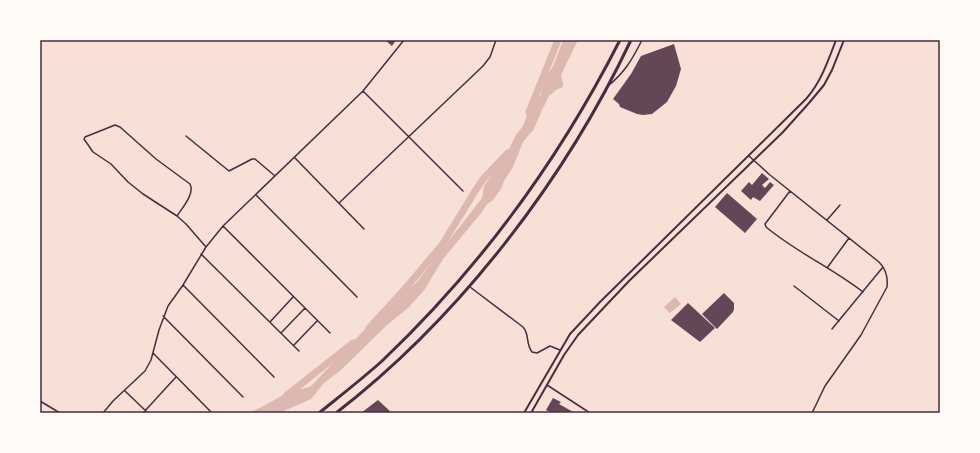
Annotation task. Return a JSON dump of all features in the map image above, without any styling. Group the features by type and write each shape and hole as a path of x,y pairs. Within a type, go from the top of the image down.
{"highway":[{"path":"319,413 381,362 451,290 497,236 556,153 586,104 620,40"},
{"path":"336,413 390,368 436,322 468,286 532,206 581,133 607,88 631,40"}],"main road":[{"path":"524,413 570,334 600,302 813,90 827,65 836,40"},
{"path":"531,413 564,355 586,325 668,241 783,132 824,85 832,70 844,40"}],"street":[{"path":"103,413 113,401 145,370 153,353 163,316 206,247 223,226 363,91 404,40"},
{"path":"339,203 482,66 490,57 496,40"},
{"path":"607,88 621,76 630,64 642,40"},
{"path":"363,91 407,137 463,191"},
{"path":"177,216 192,191 190,184 156,160 120,127 115,126 85,137 84,139 93,152 111,164 128,182 143,194 177,216 206,247"},
{"path":"186,136 229,171 252,158 275,176"},
{"path":"749,155 790,191 883,266 888,281 882,298 862,336 825,386 812,413"},
{"path":"295,158 364,229"},
{"path":"790,191 765,224 767,229 850,282 863,292"},
{"path":"256,195 357,297"},
{"path":"827,220 840,205"},
{"path":"223,226 293,297 318,320 330,334"},
{"path":"827,268 849,238"},
{"path":"201,254 299,351"},
{"path":"832,329 883,266"},
{"path":"183,285 274,377"},
{"path":"468,286 524,327 526,330 527,345 532,352 537,353 550,346 560,350"},
{"path":"794,286 839,321"},
{"path":"270,322 293,297"},
{"path":"281,333 305,308"},
{"path":"163,316 243,397"},
{"path":"294,346 318,320"},
{"path":"153,353 212,413"},
{"path":"143,413 176,377"},
{"path":"547,385 590,413"},
{"path":"125,391 148,413"},
{"path":"40,401 60,413"}],"shaded area":[{"path":"563,40 578,40 561,75 563,87 556,90 549,96 534,129 523,142 513,167 501,189 492,201 487,204 443,259 425,289 409,307 387,325 341,370 324,383 311,399 279,413 247,413 264,406 292,390 311,386 365,329 385,314 401,295 416,283 482,198 484,186 523,126 530,107 540,96 545,79 554,64"},
{"path":"675,297 681,304 670,313 664,307"}],"building":[{"path":"385,40 396,40 392,46"},
{"path":"674,44 681,69 676,86 667,102 652,114 643,115 620,107 619,104 613,99 631,74 641,56"},
{"path":"762,173 769,179 762,185 765,188 770,182 774,185 760,201 753,197 751,200 741,191 749,182 752,185"},
{"path":"727,193 757,219 745,233 715,207"},
{"path":"724,293 734,303 734,309 717,329 702,314"},
{"path":"688,303 715,328 700,342 671,320"},
{"path":"553,398 561,402 559,404 575,413 551,413 546,410"},
{"path":"378,400 392,413 361,413"}],"waterway":[{"path":"529,112 558,40"},
{"path":"369,328 442,245 484,178 508,153"},
{"path":"287,395 353,343"}]}
